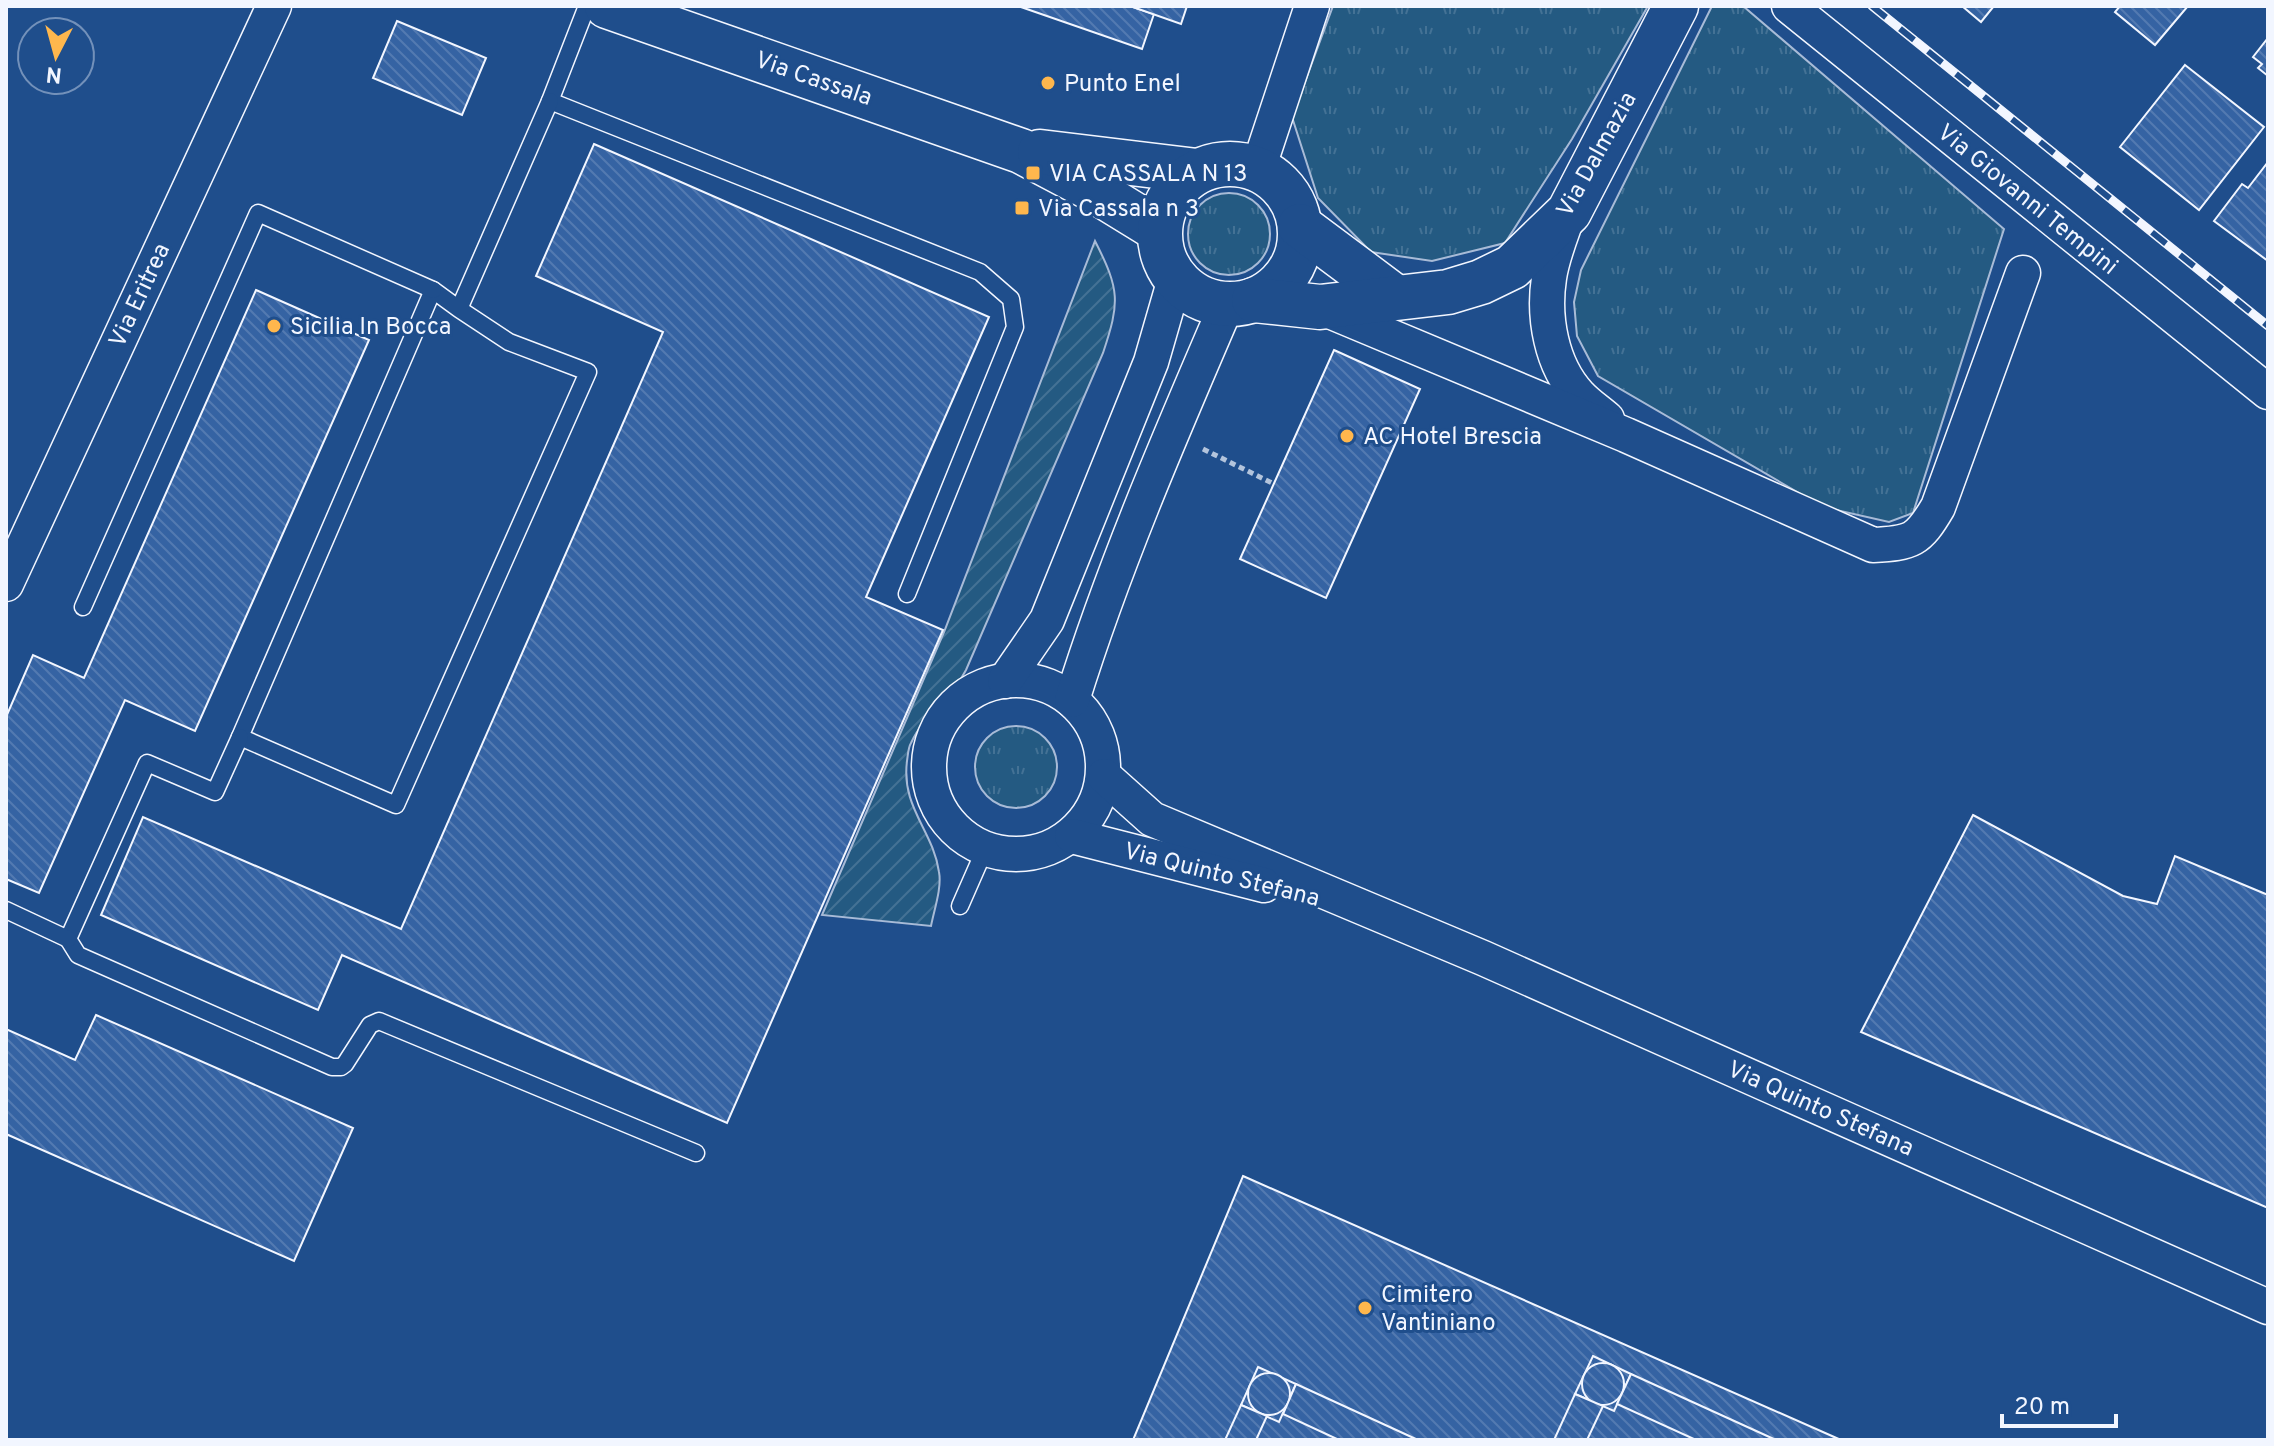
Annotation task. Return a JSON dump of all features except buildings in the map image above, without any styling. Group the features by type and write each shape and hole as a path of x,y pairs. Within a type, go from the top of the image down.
{"main road":[{"name":"Via Cassala","path":"607,6 1021,151 1089,187 1159,230"},
{"name":"Via Dalmazia","path":"1240,302 1320,307 1448,292 1481,282 1512,267 1569,212 1676,6"},
{"name":"Via Cassala","path":"1021,151 1197,171 1227,164 1258,169"},
{"path":"1197,171 1178,186 1164,206 1159,230 1162,256 1175,279 1198,297 1240,302 1274,289 1290,271 1298,249 1300,226 1293,203 1278,183 1258,169"},
{"path":"1300,226 1395,297"}],"street":[{"name":"Via Eritrea","path":"6,584 274,6"},
{"path":"1258,169 1312,6"},
{"name":"Via Giovanni Tempini","path":"1789,6 2268,392"},
{"path":"1569,212 1549,276 1547,314 1551,342 1578,394 1626,435"},
{"path":"1320,307 1626,435 1873,545 1900,544 1924,532 1938,507 2023,273"},
{"path":"1005,681 1047,620 1151,362 1175,279"},
{"path":"1072,700 1092,635 1123,555 1240,302"},
{"path":"1005,681 1041,683 1072,700 1091,721 1102,748 1104,776 1094,809 1072,836 1030,854 1007,854 985,849 960,835 941,812 931,786 930,757 938,729 954,706 977,689 1005,681"},
{"name":"Via Quinto Stefana","path":"1104,776 1152,819 1483,958 2268,1307"},
{"name":"Via Quinto Stefana","path":"1072,836 1373,913"}],"lane":[{"path":"459,309 550,101 587,6"},
{"path":"550,101 980,272 1011,299 1015,327 907,594"},
{"path":"83,607 258,213 433,290 509,342 588,372 396,805 240,737"},
{"path":"68,939 147,763 215,792 433,290"},
{"path":"960,906 985,849"},
{"path":"6,910 68,939 78,955 86,959 332,1067 345,1064 370,1025 379,1021 696,1153"}],"path":[{"path":"1203,448 1274,484"}],"green space":[{"path":"1333,6 1648,6 1572,139 1505,243 1432,261 1371,252 1318,198 1292,117"},
{"path":"1712,6 1743,6 2004,229 1913,513 1889,522 1823,507 1598,376 1577,336 1574,302 1581,270"},
{"path":"1229,193 1245,197 1258,205 1266,218 1270,234 1266,250 1258,263 1245,271 1229,275 1213,271 1200,263 1192,250 1188,234 1192,218 1200,205 1213,197"},
{"path":"1095,241 1109,272 1115,296 1115,308 1103,353 966,670 923,723 909,749 906,778 909,792 936,857 940,878 931,926 822,915 944,632"},
{"path":"1016,726 1032,729 1045,738 1054,751 1057,767 1054,783 1045,796 1032,805 1016,808 1000,805 987,796 978,783 975,767 978,751 987,738 1000,729"}],"railway":[{"path":"1872,6 2268,326"}],"place":[{"name":"Punto Enel","path":"1048,83"},
{"name":"VIA CASSALA N 13","path":"1033,173"},
{"name":"Via Cassala n 3","path":"1022,208"},
{"name":"Sicilia In Bocca","path":"274,326"},
{"name":"AC Hotel Brescia","path":"1347,436"},
{"name":"Cimitero Vantiniano","path":"1365,1308"}]}
